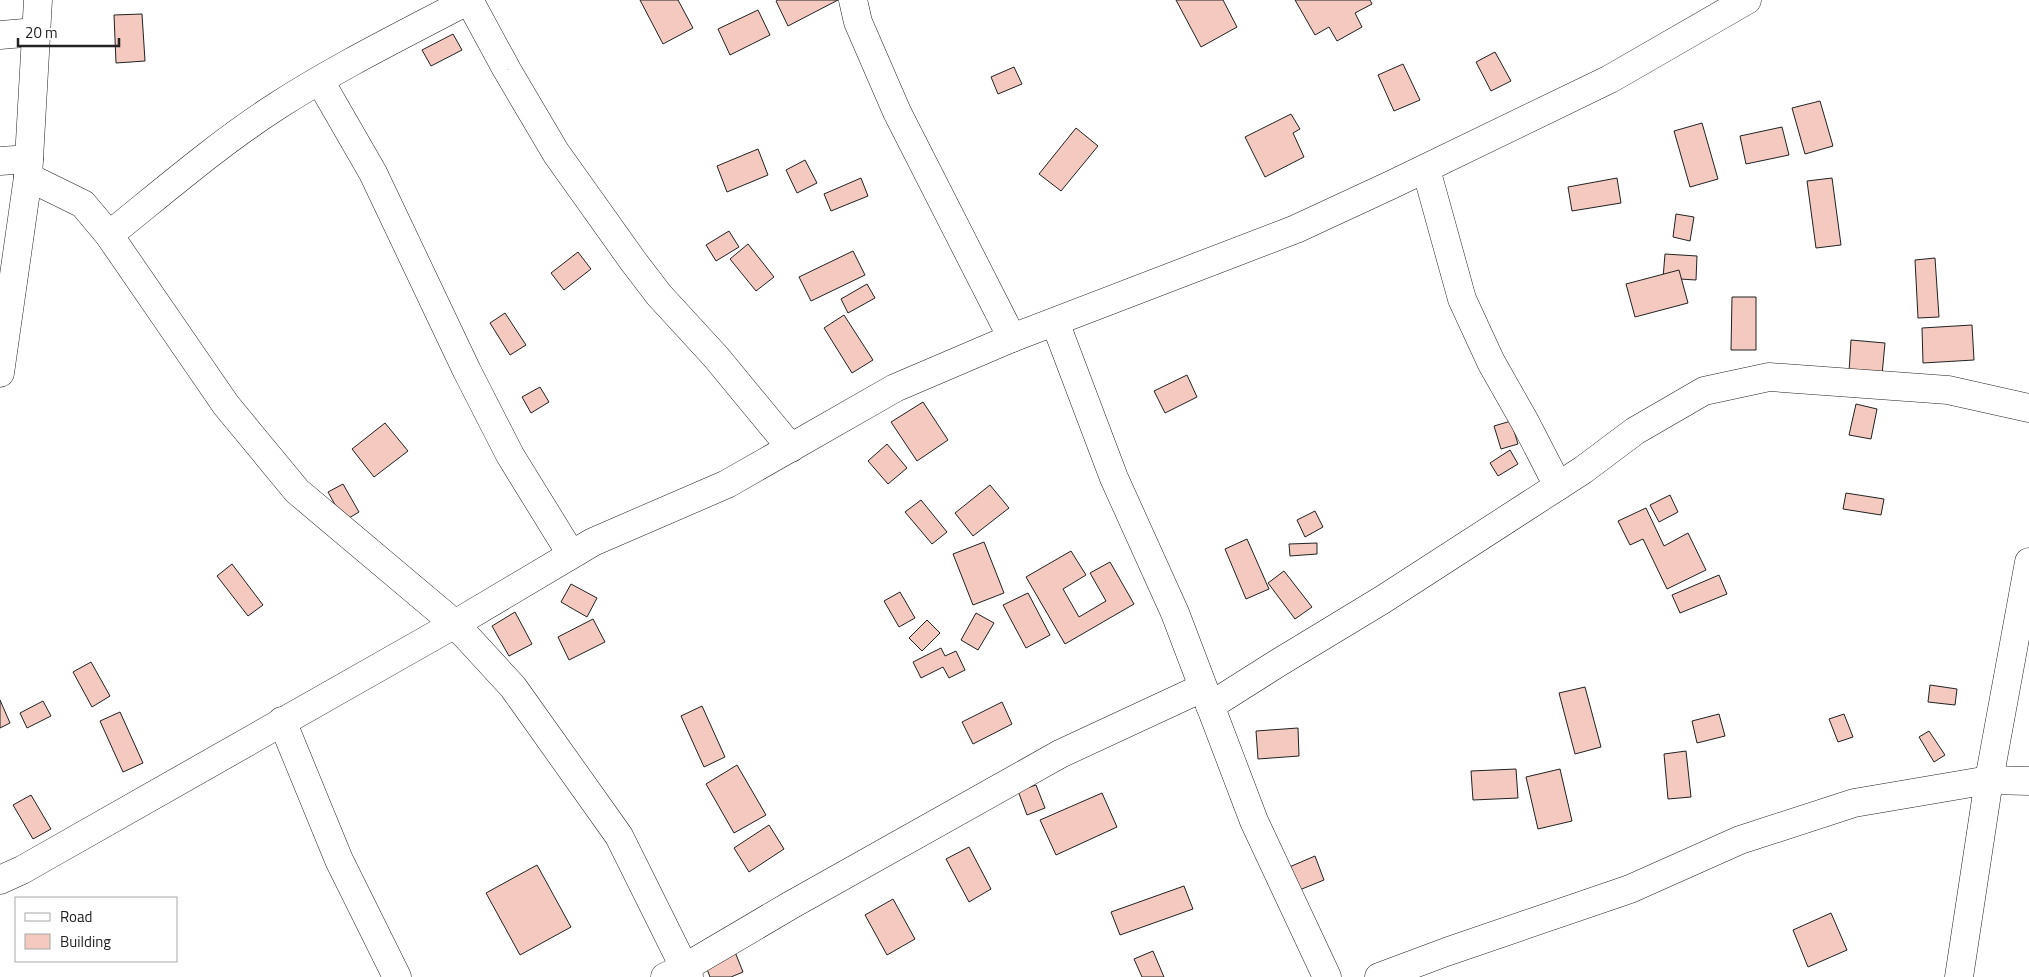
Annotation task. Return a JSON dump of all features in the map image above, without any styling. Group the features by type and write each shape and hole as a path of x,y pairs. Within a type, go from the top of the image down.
{"street":[{"path":"0,373 29,168 38,0"},
{"path":"109,235 211,154 277,106 357,58 469,0 507,70 556,153 633,261 658,295 716,357 791,448"},
{"path":"853,0 858,22 896,112 1012,338"},
{"path":"0,880 22,870 455,624 571,554 593,542 727,484 895,388 1012,338 1296,229 1426,169 1610,79 1747,0"},
{"path":"0,36 36,32"},
{"path":"320,80 373,173 467,371 510,456 571,554"},
{"path":"0,161 29,168 83,204 109,235 226,406 297,491 455,624 513,687 619,836 680,974 800,900 1060,754 1206,697 1278,663 1382,600 1583,470 1635,431 1704,391 1769,377 1948,390 2029,408"},
{"path":"1426,169 1462,299 1491,362 1558,486"},
{"path":"1055,322 1114,478 1174,613 1254,821 1327,977"},
{"path":"1959,977 1990,780 2029,562"},
{"path":"282,721 339,860 397,977"},
{"path":"1379,977 1630,889 1740,840 1854,803 1990,780 2029,780"}],"building":[{"path":"640,0 678,0 693,28 663,44"},
{"path":"838,0 788,26 776,1"},
{"path":"1176,0 1223,0 1237,27 1201,47"},
{"path":"1295,0 1370,0 1372,4 1355,13 1362,27 1337,41 1329,27 1315,35"},
{"path":"758,10 770,35 730,55 718,29"},
{"path":"142,14 145,61 116,63 114,15"},
{"path":"453,34 462,50 431,66 422,50"},
{"path":"1495,52 1511,81 1491,91 1476,62"},
{"path":"1403,64 1420,100 1394,111 1378,75"},
{"path":"1014,67 1022,84 998,94 991,77"},
{"path":"1820,101 1833,146 1805,154 1792,108"},
{"path":"1291,114 1300,129 1293,133 1304,157 1265,177 1245,137"},
{"path":"1702,123 1718,179 1690,187 1674,131"},
{"path":"1782,127 1789,155 1746,164 1740,136"},
{"path":"1076,128 1098,146 1061,191 1039,174"},
{"path":"758,149 768,175 727,192 717,166"},
{"path":"805,160 817,183 797,193 786,170"},
{"path":"861,178 868,196 831,211 824,194"},
{"path":"1617,178 1621,203 1572,211 1568,187"},
{"path":"1832,178 1841,245 1816,248 1807,181"},
{"path":"1676,214 1694,217 1690,241 1673,237"},
{"path":"729,231 739,247 716,261 706,245"},
{"path":"748,244 774,277 756,291 730,259"},
{"path":"853,251 865,275 811,301 799,277"},
{"path":"578,252 591,269 564,290 551,273"},
{"path":"1665,254 1697,256 1696,280 1663,278"},
{"path":"1935,258 1939,317 1918,318 1915,260"},
{"path":"1679,270 1688,303 1635,317 1626,284"},
{"path":"867,284 875,298 848,313 841,299"},
{"path":"1732,297 1756,297 1756,350 1731,350"},
{"path":"505,313 526,345 510,355 490,323"},
{"path":"844,315 873,360 852,373 824,328"},
{"path":"1972,325 1974,360 1923,363 1922,328"},
{"path":"1851,340 1885,343 1882,375 1849,372"},
{"path":"1187,375 1197,397 1165,413 1154,391"},
{"path":"540,387 549,402 531,413 522,397"},
{"path":"923,402 948,440 917,461 891,422"},
{"path":"1856,404 1877,409 1871,439 1849,435"},
{"path":"1511,421 1518,444 1501,449 1494,426"},
{"path":"385,423 408,451 374,477 352,449"},
{"path":"887,444 907,468 888,484 868,461"},
{"path":"1510,450 1518,464 1498,476 1490,463"},
{"path":"343,484 359,512 344,521 328,492"},
{"path":"990,485 1009,508 973,536 955,513"},
{"path":"1846,493 1884,499 1881,515 1843,509"},
{"path":"1670,495 1678,512 1659,522 1650,505"},
{"path":"921,500 947,532 932,544 905,512"},
{"path":"1646,508 1664,546 1688,533 1706,570 1667,589 1643,539 1630,545 1618,521"},
{"path":"1315,511 1323,527 1305,537 1297,520"},
{"path":"1247,539 1269,589 1246,599 1225,549"},
{"path":"984,542 1004,593 973,605 953,554"},
{"path":"1317,543 1317,554 1290,556 1289,544"},
{"path":"1071,551 1086,575 1063,589 1079,617 1106,601 1090,573 1110,562 1134,604 1065,644 1026,577"},
{"path":"232,564 263,605 248,616 217,576"},
{"path":"1284,571 1312,607 1295,619 1268,583"},
{"path":"1719,575 1727,594 1680,613 1672,595"},
{"path":"571,584 597,598 587,617 561,602"},
{"path":"900,592 915,618 899,627 884,601"},
{"path":"1028,593 1050,635 1026,648 1003,605"},
{"path":"515,612 532,644 509,656 492,626"},
{"path":"976,613 994,623 978,650 961,640"},
{"path":"593,619 605,642 569,660 558,637"},
{"path":"927,620 940,633 922,651 909,638"},
{"path":"941,648 945,656 956,651 965,670 949,678 943,667 921,678 913,662"},
{"path":"91,662 110,696 92,707 73,672"},
{"path":"1930,685 1957,689 1955,705 1928,702"},
{"path":"1585,687 1601,747 1575,754 1559,693"},
{"path":"0,700 10,723 0,728"},
{"path":"43,701 51,716 27,728 20,713"},
{"path":"1002,702 1012,724 973,744 962,722"},
{"path":"702,706 725,757 704,767 681,716"},
{"path":"120,712 143,763 123,772 100,721"},
{"path":"1719,714 1725,736 1697,743 1692,721"},
{"path":"1844,714 1853,737 1838,742 1829,719"},
{"path":"1298,728 1299,756 1258,759 1256,731"},
{"path":"1929,731 1945,755 1934,762 1919,737"},
{"path":"1686,751 1691,797 1668,799 1664,754"},
{"path":"737,765 766,815 734,833 706,784"},
{"path":"1516,769 1518,798 1473,800 1471,771"},
{"path":"1560,769 1572,821 1538,829 1526,777"},
{"path":"1036,785 1045,808 1027,815 1018,791"},
{"path":"1102,793 1117,827 1056,855 1040,820"},
{"path":"31,795 51,829 33,839 13,805"},
{"path":"769,825 784,849 749,872 734,848"},
{"path":"969,847 991,889 969,902 946,859"},
{"path":"1315,856 1324,880 1297,891 1287,868"},
{"path":"537,865 571,927 520,955 486,893"},
{"path":"1184,886 1193,909 1120,935 1111,912"},
{"path":"893,899 915,939 887,955 865,915"},
{"path":"1831,913 1847,950 1808,967 1793,930"},
{"path":"1153,951 1164,977 1142,977 1134,959"},
{"path":"735,952 743,972 731,977 710,977 705,964"}]}
